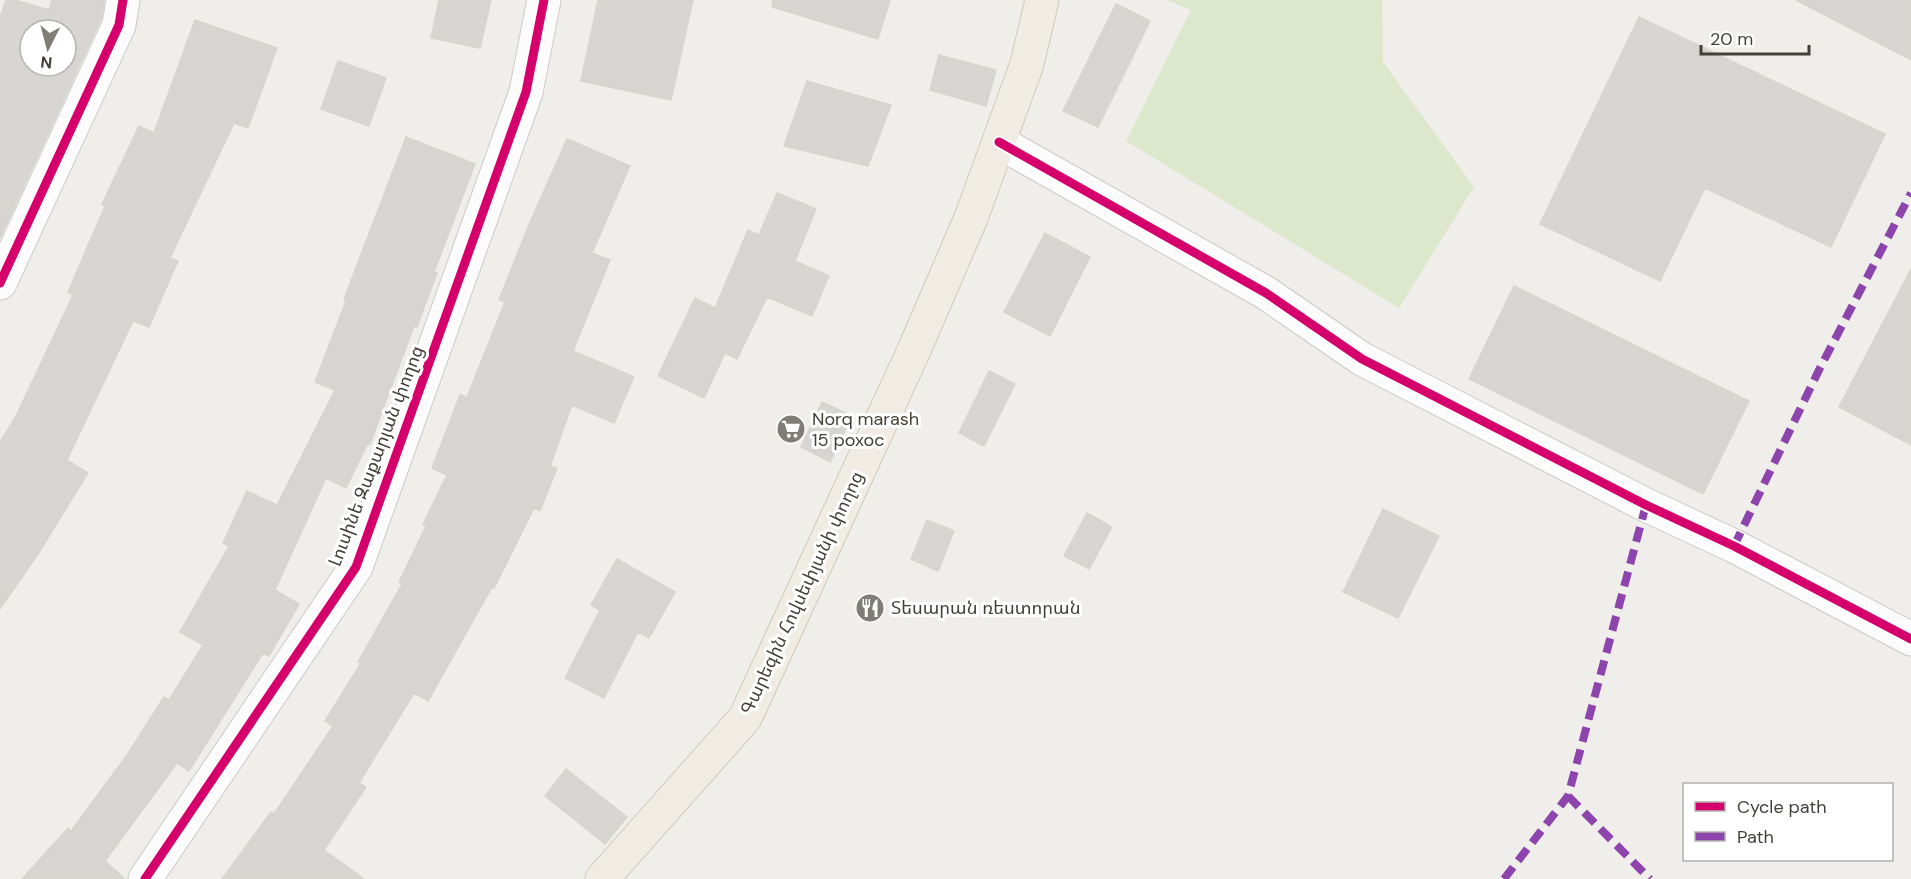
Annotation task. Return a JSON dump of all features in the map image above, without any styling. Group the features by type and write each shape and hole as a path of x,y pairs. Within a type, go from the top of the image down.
{"main road":[{"name":"Գարեգին Հովսեփյանի փողոց","path":"602,879 745,718 915,348 970,218 1027,64 1042,0"}],"street":[{"path":"0,283 118,26 123,0"},
{"name":"Լուսինե Զաքարյան փողոց","path":"145,879 356,567 526,92 544,0"},
{"path":"999,142 1266,293 1362,359 1646,505 1734,546 1911,639"}],"green space":[{"path":"1167,0 1382,0 1383,62 1474,187 1399,308 1126,141 1191,10"}],"building":[{"path":"6,0 15,0 49,10 52,0 104,0 101,19 78,69 78,18 18,18 18,78 74,78 0,238 0,17"},
{"path":"439,0 491,0 480,48 431,38"},
{"path":"598,0 693,0 671,100 581,81"},
{"path":"773,0 890,0 878,39 772,7"},
{"path":"1796,0 1911,0 1911,60"},
{"path":"1116,4 1150,21 1098,127 1063,111"},
{"path":"1639,17 1885,134 1831,247 1705,188 1660,281 1540,224"},
{"path":"195,20 277,48 248,128 234,123 170,258 178,261 149,327 133,321 67,460 88,473 38,554 0,609 0,442 16,416 73,295 68,292 105,206 102,204 139,126 154,133"},
{"path":"939,55 996,70 986,106 930,90"},
{"path":"338,61 386,78 369,126 321,109"},
{"path":"807,81 891,105 868,166 784,146"},
{"path":"406,137 475,164 434,272 437,273 417,327 414,326 370,444 368,443 346,488 326,478 275,590 299,604 269,656 263,653 189,771 177,763 105,861 125,879 22,879 68,828 71,831 127,755 164,697 169,700 203,645 180,632 229,546 223,543 247,491 277,505 335,390 315,382"},
{"path":"567,139 630,166 592,253 610,260 573,351 634,377 614,423 572,405 550,466 557,468 540,511 534,508 494,588 492,587 428,701 414,693 359,783 366,787 324,850 364,879 222,879 271,812 274,814 333,726 325,721 361,663 358,662 402,584 399,582 426,526 423,524 447,475 432,468 460,395 467,397 505,302 499,300"},
{"path":"777,193 816,209 795,261 829,276 812,316 767,297 737,359 725,353 704,398 658,376 695,298 715,308 748,230 759,235"},
{"path":"1045,233 1090,257 1050,336 1004,312"},
{"path":"1911,269 1911,445 1839,407"},
{"path":"1514,286 1749,401 1703,494 1469,379"},
{"path":"989,371 1015,384 984,446 959,433"},
{"path":"822,402 852,416 830,462 801,447"},
{"path":"1383,509 1439,536 1398,618 1343,592"},
{"path":"1087,513 1112,527 1089,569 1064,556"},
{"path":"927,520 954,531 938,571 911,559"},
{"path":"617,559 675,592 649,638 638,632 604,698 565,678 600,610 591,605"},
{"path":"566,769 627,817 605,844 545,796"}],"marked path":[{"path":"1734,546 1820,368 1911,193"},
{"path":"1504,879 1568,796 1646,505"},
{"path":"1568,796 1650,879"}],"cycle path":[{"path":"0,283 119,25 123,0"},
{"path":"145,879 356,567 526,92 544,0"},
{"path":"999,142 1266,293 1362,359 1646,505 1734,546 1911,639"}],"place":[{"name":"Norq marash 15 poxoc","path":"791,429"},
{"name":"Տեսարան ռեստորան","path":"870,608"}]}
